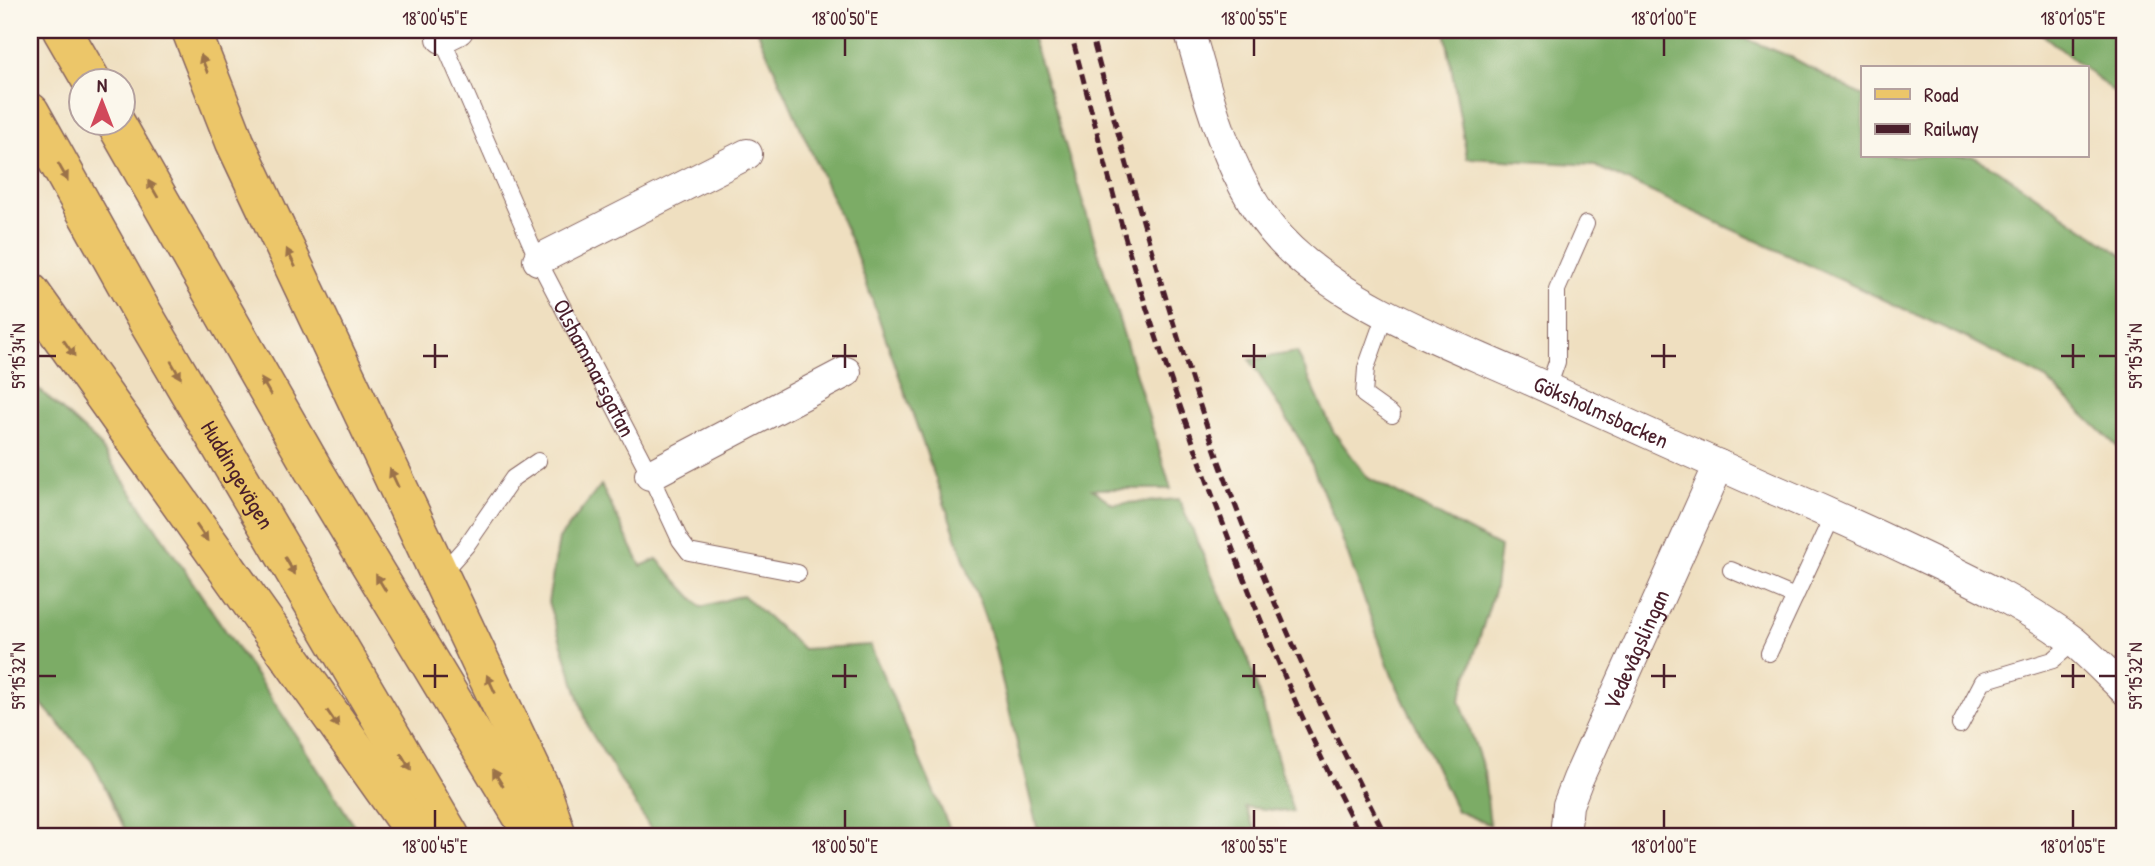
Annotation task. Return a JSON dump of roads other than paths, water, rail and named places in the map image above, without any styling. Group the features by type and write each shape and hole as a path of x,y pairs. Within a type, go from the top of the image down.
{"main road":[{"path":"62,30 83,66"},
{"path":"191,30 235,142 543,794 557,836"},
{"name":"Huddingevägen","path":"30,113 155,335 450,836"},
{"path":"123,136 313,469 534,836"},
{"path":"30,292 417,836"}],"street":[{"name":"Göksholmsbacken","path":"1189,30 1213,113 1233,164 1261,214 1290,249 1330,281 1385,313 1833,515 2001,595 2074,642 2125,690"},
{"path":"538,260 747,154"},
{"path":"650,475 846,372"},
{"name":"Vedevågslingan","path":"1565,836 1568,805 1578,779 1719,465"}],"lane":[{"name":"Olshammarsgatan","path":"446,33 538,260 650,475 680,541 689,552 799,573"},
{"path":"1548,388 1557,362 1557,290 1586,224"},
{"path":"1385,313 1366,368 1364,395 1392,415"},
{"path":"440,576 466,546 513,478 538,461"},
{"path":"1769,653 1833,515"},
{"path":"1731,570 1795,597"},
{"path":"1960,725 1983,681 2053,660 2074,642"}],"railway":[{"path":"1070,30 1135,271 1190,433 1279,664 1318,751 1361,836"},
{"path":"1090,30 1164,293 1233,500 1294,646 1338,742 1386,836"}]}
